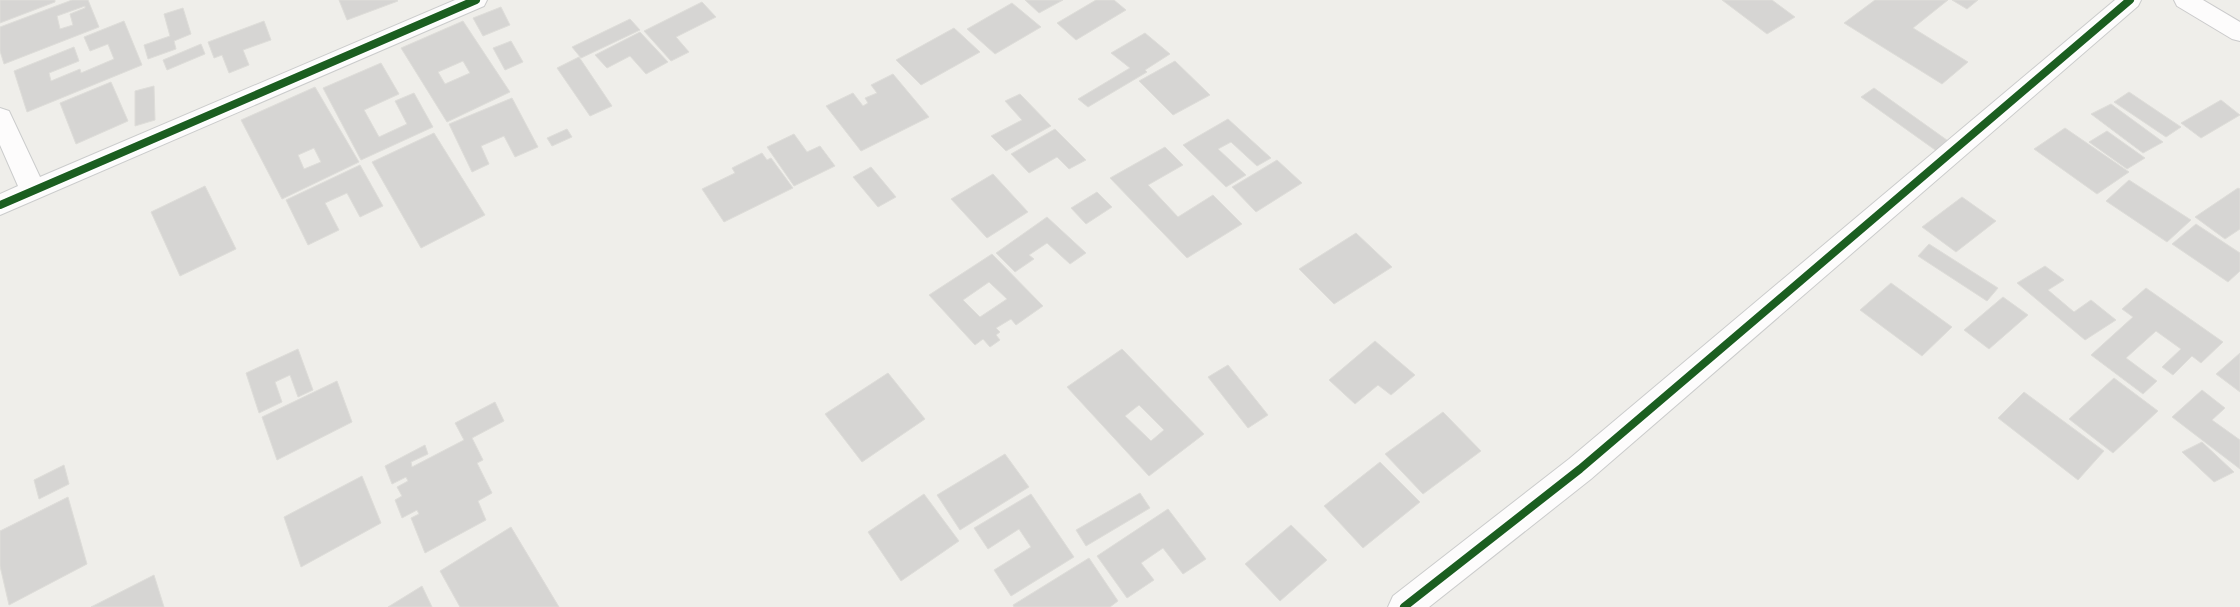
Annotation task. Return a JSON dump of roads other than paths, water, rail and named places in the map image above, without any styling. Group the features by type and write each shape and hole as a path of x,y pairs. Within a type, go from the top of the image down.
{"street":[{"path":"0,205 476,0"},
{"path":"1404,607 1580,469 2130,0"},
{"path":"2185,0 2240,34"},
{"path":"0,117 33,191"}]}
